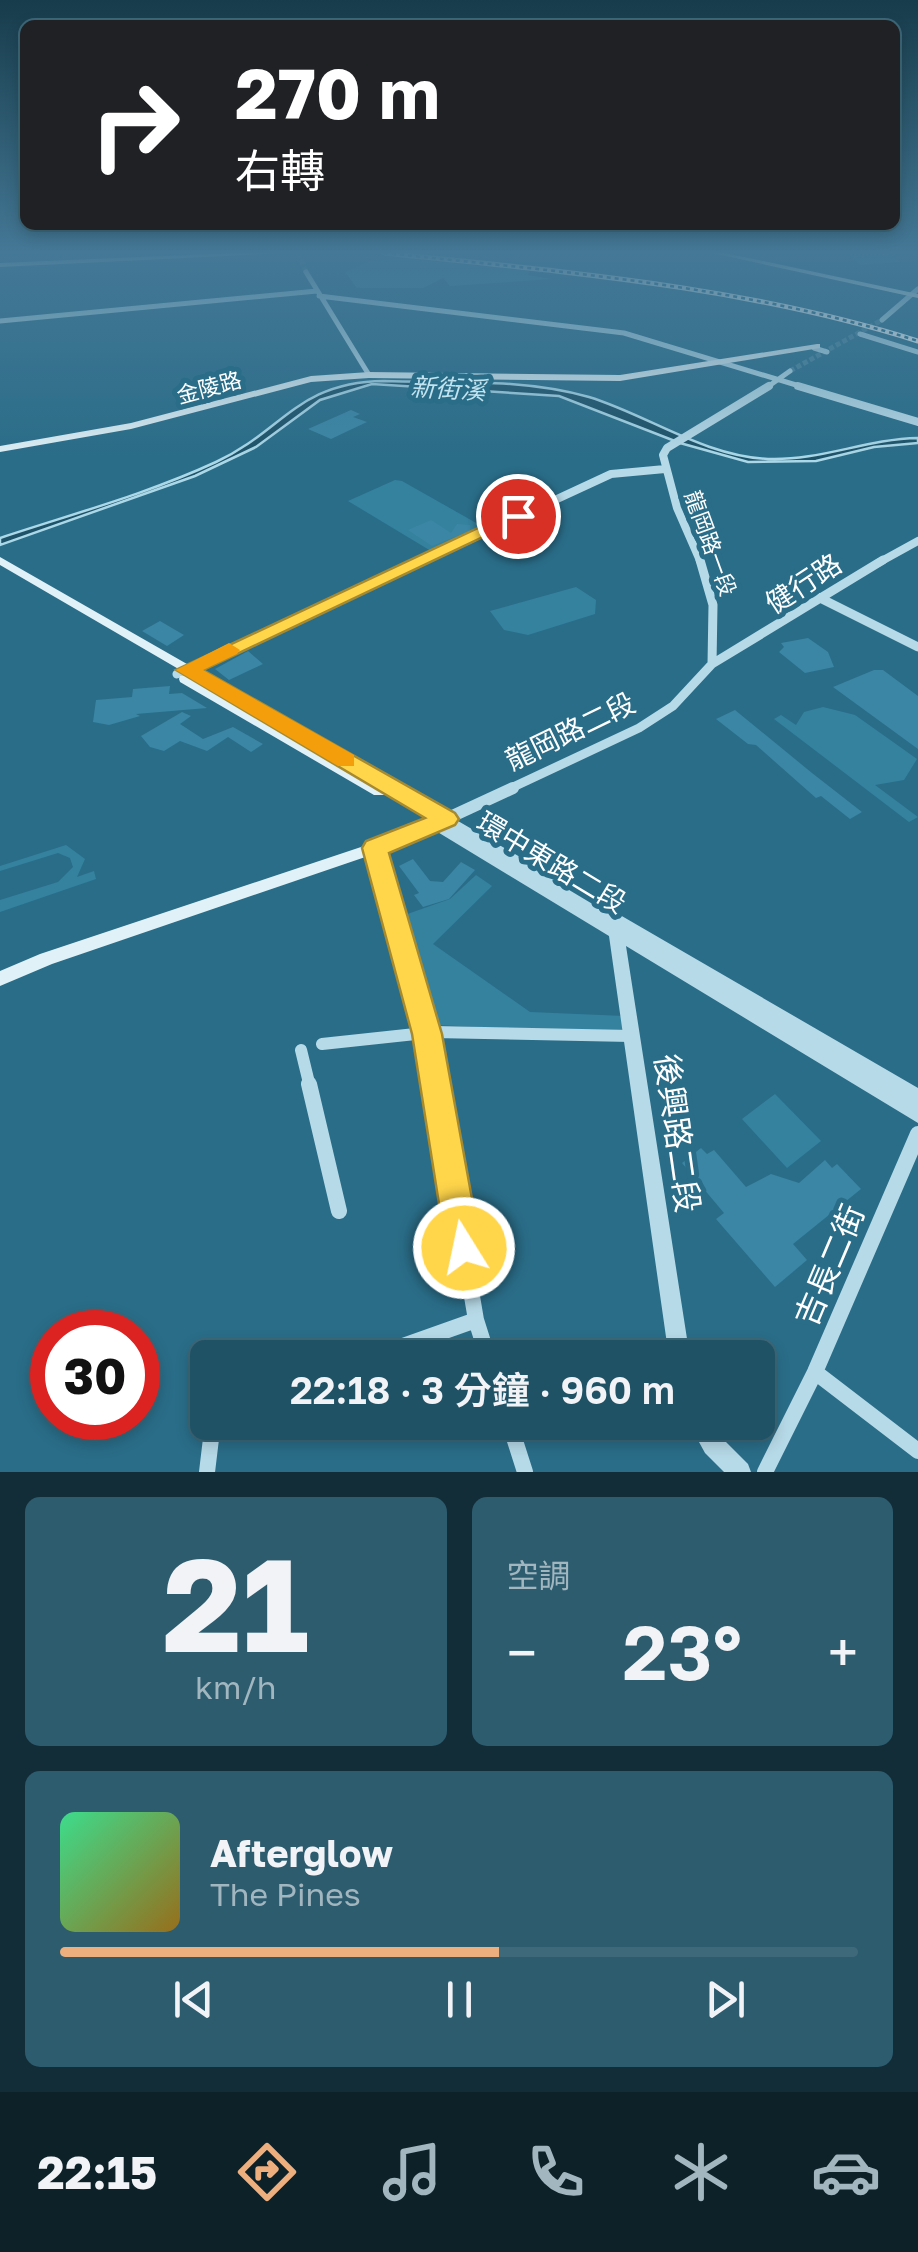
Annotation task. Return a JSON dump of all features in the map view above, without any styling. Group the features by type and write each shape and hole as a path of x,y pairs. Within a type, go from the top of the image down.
{"main road":[{"name":"金陵路","path":"0,449 146,422 300,382 369,375 620,378 819,348"},
{"name":"環中東路二段","path":"0,560 182,672"},
{"name":"環中東路二段","path":"0,569 441,821"},
{"path":"0,979 188,908 375,848 441,821"}],"street":[{"path":"335,322 369,375"},
{"path":"535,322 624,333 918,422"},
{"path":"860,334 918,352"},
{"path":"779,380 790,371"},
{"name":"龍岡路一段","path":"712,664 719,629 714,598 665,469 664,452 779,380"},
{"path":"182,672 612,474 665,469"},
{"name":"健行路","path":"712,664 918,540"},
{"path":"818,597 918,647"},
{"name":"龍岡路二段","path":"441,821 640,728 674,706 712,664"},
{"name":"環中東路二段","path":"441,821 916,1099"},
{"path":"375,848 427,1034 482,1340"},
{"name":"環中東路二段","path":"616,926 918,1116"},
{"name":"後興路二段","path":"616,926 677,1340"},
{"path":"322,1044 346,1038 427,1034 631,1036"},
{"path":"301,1050 339,1211"},
{"name":"吉長二街","path":"765,1472 815,1372 918,1134"},
{"path":"420,1340 476,1320"},
{"path":"815,1372 918,1451"},
{"path":"207,1472 211,1440"},
{"path":"515,1440 525,1472"},
{"path":"709,1440 740,1472"}],"shaded area":[{"path":"395,480 485,528 431,551 348,501"},
{"path":"576,587 596,600 595,614 528,635 504,630 490,611"},
{"path":"823,707 855,715 917,759 904,780 875,785 918,817 909,822 774,719 781,715 796,725 804,712"},
{"path":"66,845 85,859 77,877 94,871 96,879 0,912 0,900 58,882 73,867 70,858 58,853 0,871 0,866"},
{"path":"476,875 492,886 433,944 530,1012 624,1016 626,1033 435,1025 399,917 450,899"},
{"path":"775,1094 821,1141 787,1168 742,1119"}],"water":[{"name":"新街溪","path":"384,381 487,383 564,391 611,405 721,451 768,459 806,457 899,439 918,438 918,443 874,447 816,461 748,462 680,443 559,396 372,384 320,400 256,447 195,476 0,545 0,538 136,494 216,462 239,450 292,410 330,390"}],"building":[{"path":"351,410 360,414 353,417 367,422 331,439 308,429"},
{"path":"431,520 451,533 457,524 470,525 470,531 432,546 408,530"},
{"path":"160,621 184,635 167,646 142,631"},
{"path":"808,638 828,652 834,667 805,673 779,652 784,647 781,643"},
{"path":"248,651 263,664 229,680 215,669"},
{"path":"883,670 918,696 918,749 833,687"},
{"path":"170,686 169,694 182,693 207,708 136,714 140,716 109,725 93,722 96,700 132,697 133,689"},
{"path":"735,710 862,812 850,819 821,796 816,798 756,745 748,744 716,719"},
{"path":"182,712 191,716 180,724 203,739 233,727 263,744 251,752 228,737 207,751 180,741 164,751 150,747 141,736"},
{"path":"413,859 430,881 443,882 461,862 475,870 449,899 423,907 414,895 419,893 399,866"},
{"path":"701,1148 707,1154 714,1150 746,1187 771,1174 799,1183 825,1160 832,1168 837,1164 861,1189 793,1244 807,1260 775,1287 716,1219 724,1213 682,1163"}],"tunnel":[{"path":"790,371 879,322"}],"railway":[{"path":"852,322 918,341"}],"slow traffic":[{"path":"229,650 187,670 346,761"}],"route":[{"path":"464,1248 427,1034 375,848 446,819 187,670 518,516"}]}
